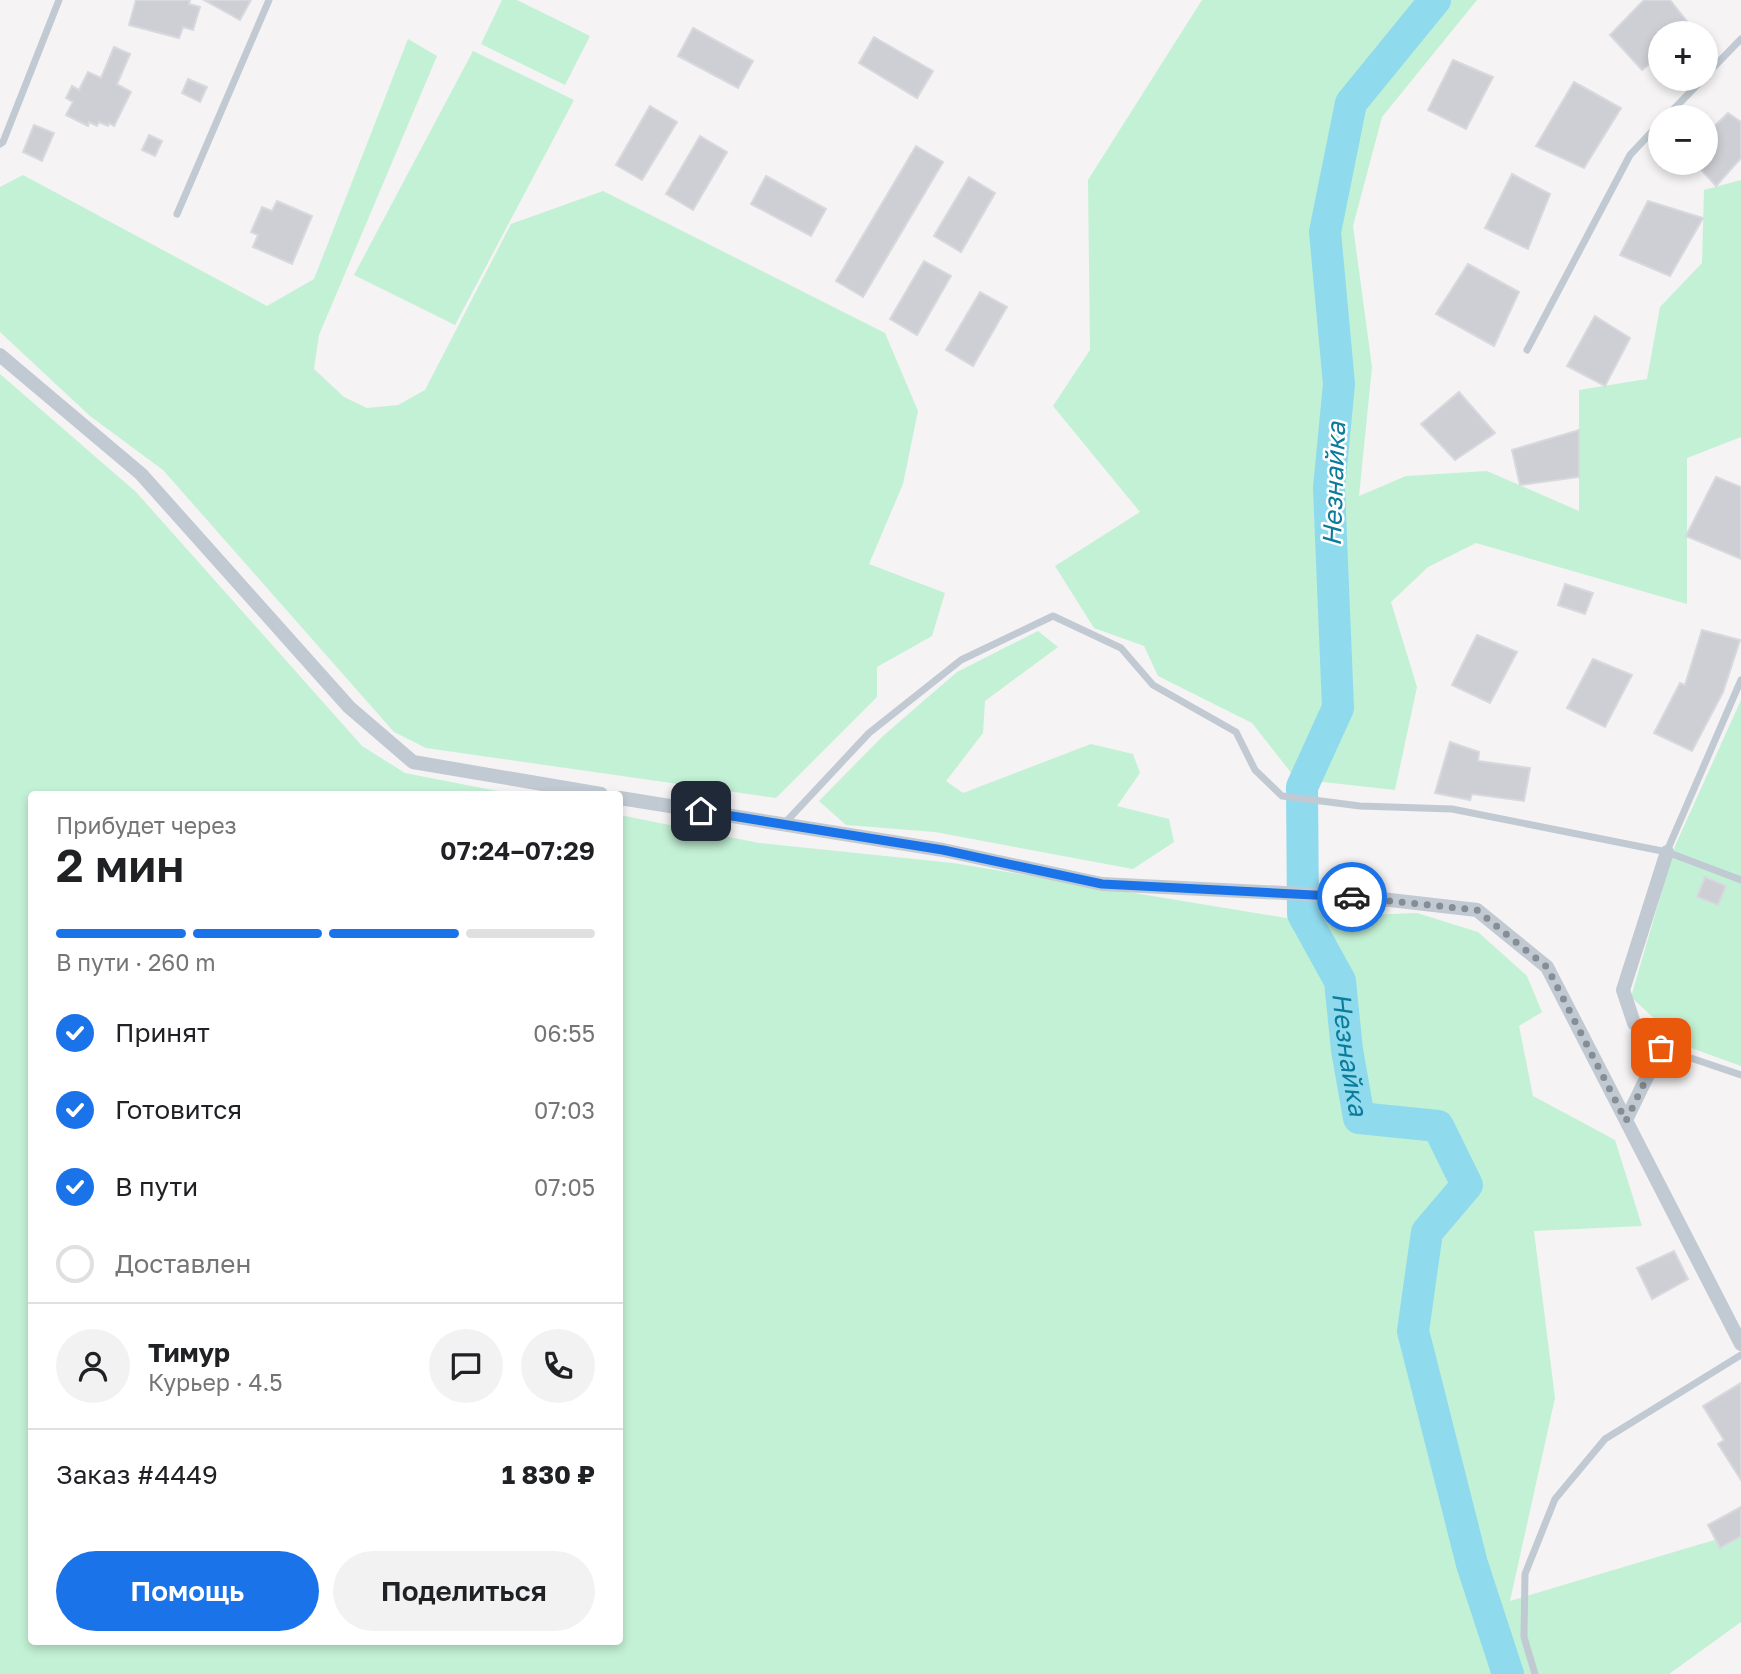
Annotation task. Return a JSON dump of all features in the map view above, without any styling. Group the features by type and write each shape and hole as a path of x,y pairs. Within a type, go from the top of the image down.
{"street":[{"path":"0,355 141,474 349,707 413,762 583,791"},
{"path":"623,798 943,850 1102,884 1364,897 1477,910 1547,967 1741,1344"},
{"path":"1626,1121 1661,1048 1634,1023 1623,990 1667,852"}],"lane":[{"path":"0,144 59,0"},
{"path":"177,214 269,0"},
{"path":"1718,62 1741,38"},
{"path":"1678,105 1691,91"},
{"path":"1527,350 1630,155 1648,136"},
{"path":"783,825 869,733 961,660 1052,616 1121,648 1153,685 1236,732 1255,771 1282,796 1360,806 1452,809 1667,852 1741,880"},
{"path":"1667,852 1741,680"},
{"path":"1661,1048 1741,1075"},
{"path":"1535,1674 1524,1637 1525,1574 1555,1499 1605,1439 1741,1355"}],"green space":[{"path":"502,0 517,0 590,36 565,85 481,44"},
{"path":"1202,0 1477,0 1382,117 1353,226 1372,367 1359,496 1406,476 1487,471 1579,511 1579,390 1647,379 1660,307 1702,263 1704,190 1741,180 1741,437 1687,458 1687,604 1476,543 1428,567 1391,602 1417,687 1395,790 1296,779 1252,723 1158,676 1144,646 1094,628 1055,566 1140,512 1053,406 1090,350 1088,180"},
{"path":"408,39 437,56 319,335 314,369 344,397 367,408 398,405 425,390 511,224 603,191 885,333 918,411 903,484 869,564 945,593 932,636 877,667 877,697 776,798 426,748 394,732 163,470 90,416 0,332 0,187 23,175 267,306 314,279"},
{"path":"473,51 574,100 455,325 354,275"},
{"path":"0,374 136,492 362,746 405,773 498,791 28,791 28,1645 623,1645 623,816 759,843 953,863 1286,918 1417,913 1478,932 1527,976 1542,1012 1519,1026 1533,1096 1615,1140 1642,1226 1534,1231 1555,1398 1510,1601 1741,1532 1741,1622 1669,1674 0,1674"},
{"path":"1038,631 1058,647 985,701 983,733 946,781 963,793 1091,744 1133,754 1140,773 1117,806 1169,819 1174,842 1133,869 935,832 846,825 819,801 883,736 957,672"},
{"path":"1741,700 1741,1066 1683,1045 1631,997 1675,846"}],"building":[{"path":"136,0 190,0 189,4 200,7 193,30 183,27 179,38 129,25"},
{"path":"204,0 251,0 240,20"},
{"path":"1644,0 1670,0 1687,21 1648,21 1648,65 1642,70 1610,35"},
{"path":"693,28 753,61 738,88 678,56"},
{"path":"874,37 933,71 917,98 859,63"},
{"path":"114,47 130,54 117,84 131,92 114,126 99,122 97,126 89,122 88,126 66,115 73,102 66,98 72,86 79,90 88,72 101,78"},
{"path":"1453,60 1493,77 1466,129 1428,110"},
{"path":"188,79 207,87 200,102 182,93"},
{"path":"1574,82 1621,108 1584,168 1536,146"},
{"path":"650,106 677,122 642,180 616,165"},
{"path":"1728,113 1741,122 1741,158 1716,186 1706,175 1718,175 1718,123"},
{"path":"34,125 54,133 42,161 23,152"},
{"path":"149,135 162,141 155,156 142,150"},
{"path":"700,136 727,152 693,210 666,194"},
{"path":"916,146 943,162 863,297 836,281"},
{"path":"1512,174 1550,194 1528,249 1485,228"},
{"path":"766,176 826,209 811,236 751,204"},
{"path":"969,177 995,193 961,252 934,236"},
{"path":"277,201 312,216 292,264 253,247 258,235 251,232 262,207 272,211"},
{"path":"1648,201 1703,218 1670,276 1620,255"},
{"path":"924,261 951,276 917,335 890,319"},
{"path":"1468,264 1519,292 1494,346 1436,314"},
{"path":"980,292 1007,307 973,366 946,350"},
{"path":"1595,316 1630,338 1605,386 1567,366"},
{"path":"1459,392 1495,433 1455,460 1421,424"},
{"path":"1579,430 1579,477 1520,485 1512,450"},
{"path":"1716,477 1741,487 1741,559 1686,536"},
{"path":"1565,584 1593,593 1585,614 1558,605"},
{"path":"1702,630 1740,640 1723,692 1692,751 1654,733 1680,683 1685,685"},
{"path":"1477,635 1517,652 1490,703 1452,685"},
{"path":"1593,659 1632,675 1605,727 1567,708"},
{"path":"1450,742 1479,752 1478,761 1530,768 1524,801 1472,794 1470,800 1435,793"},
{"path":"1705,877 1726,886 1718,905 1697,897"},
{"path":"1674,1251 1688,1279 1652,1299 1637,1268"},
{"path":"1741,1383 1741,1480 1718,1444 1724,1440 1703,1406"},
{"path":"1741,1507 1741,1536 1720,1548 1708,1525"}],"waterway":[{"name":"Незнайка","path":"1435,0 1351,103 1325,232 1339,384 1329,488 1338,708 1302,787 1303,914 1340,981 1347,1050 1359,1118 1438,1126 1467,1185 1427,1232 1413,1331 1472,1564 1508,1674"}],"way so far":[{"path":"1352,897 1477,910 1547,967 1626,1121 1661,1048"}],"route":[{"path":"701,811 943,850 1102,884 1352,897"}]}
